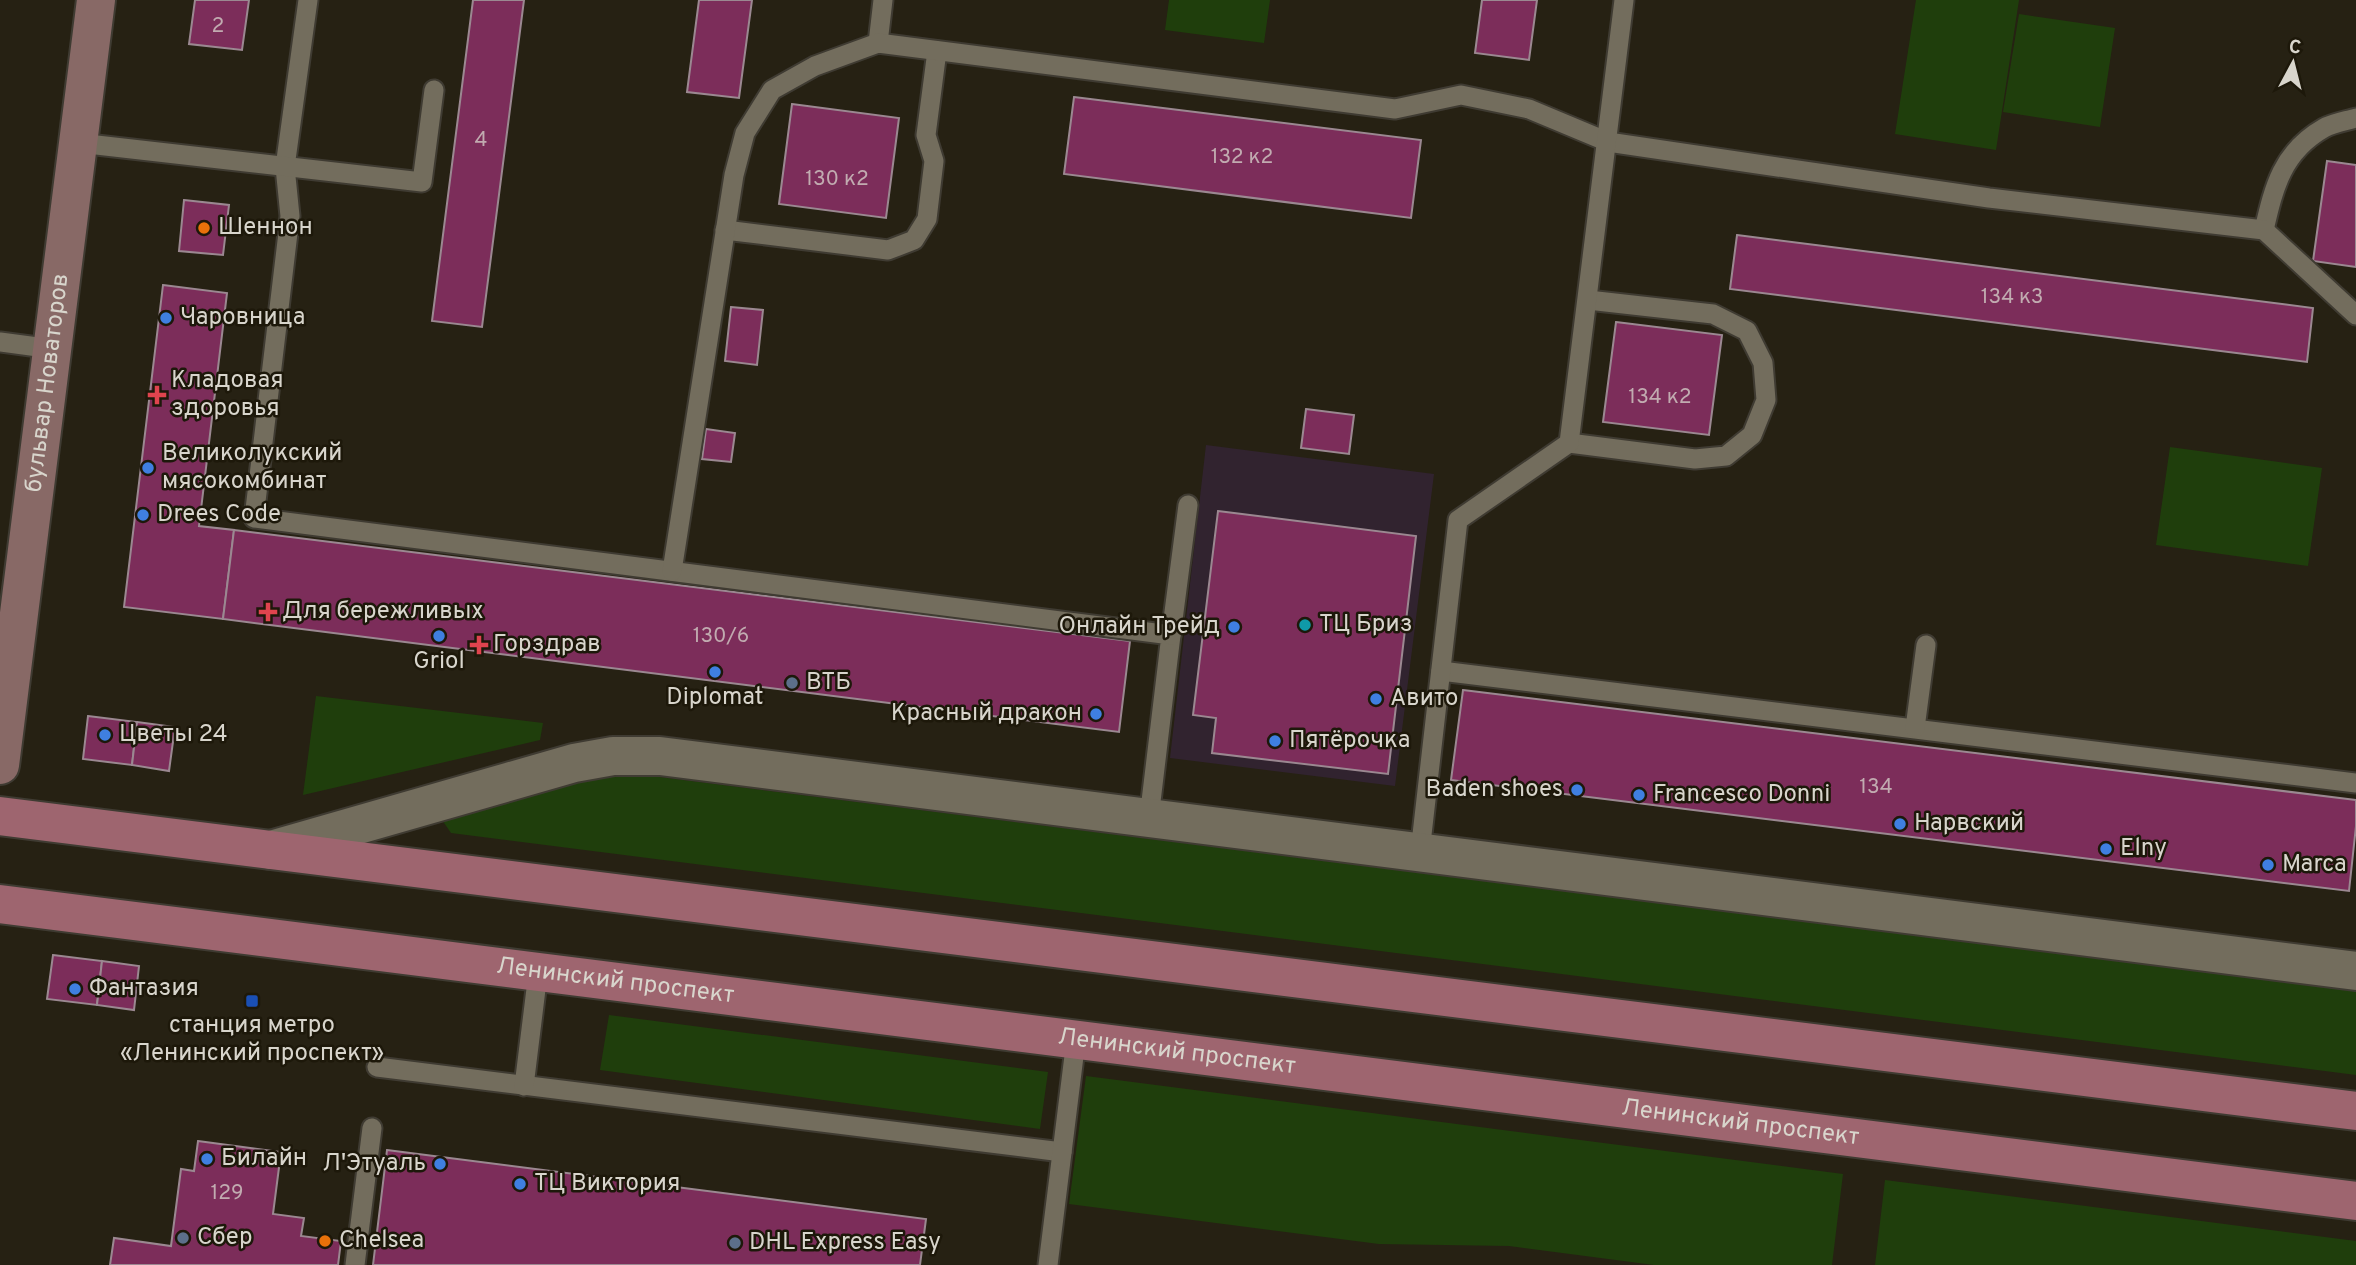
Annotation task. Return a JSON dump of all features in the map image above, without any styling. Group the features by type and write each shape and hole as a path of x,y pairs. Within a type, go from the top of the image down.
{"main road":[{"path":"0,816 2356,1111"},
{"name":"Ленинский проспект","path":"0,904 2356,1201"}],"street":[{"name":"бульвар Новаторов","path":"0,765 96,0"},
{"path":"271,850 574,763 613,756 660,756 2356,971"}],"lane":[{"path":"308,0 285,167 290,216 254,518 1171,635"},
{"path":"878,43 883,0"},
{"path":"1569,443 1624,0"},
{"path":"672,571 734,175 745,133 772,90 815,66 878,43 1395,109 1461,96 1529,109 1608,142 1989,198 2264,230 2356,315"},
{"path":"725,230 888,250 914,240 927,219 934,161 926,135 937,51"},
{"path":"79,143 422,183 434,90"},
{"path":"2264,230 2279,174 2297,147 2326,127 2356,118"},
{"path":"1420,852 1458,520 1569,443 1695,459 1726,456 1752,435 1766,400 1763,363 1746,331 1713,314 1588,300"},
{"path":"0,342 53,349"},
{"path":"1149,818 1188,505"},
{"path":"1915,729 1926,645"},
{"path":"1441,671 2356,783"},
{"path":"524,1086 538,973"},
{"path":"1048,1265 1076,1040"},
{"path":"377,1067 1062,1152"},
{"path":"355,1265 372,1128"}],"shaded area":[{"name":"ТЦ Бриз","path":"1206,445 1434,474 1395,786 1170,758"}],"green space":[{"path":"1169,0 1270,0 1264,43 1165,30"},
{"path":"1916,0 2019,0 1996,150 1895,134"},
{"path":"2019,14 2115,28 2100,127 2003,112"},
{"path":"2170,447 2322,468 2308,566 2156,545"},
{"path":"316,696 543,723 540,740 303,795"},
{"path":"615,775 652,776 2356,991 2356,1075 451,833 440,817 575,779"},
{"path":"609,1015 1048,1072 1040,1129 600,1070"},
{"path":"1086,1076 1843,1174 1832,1265 1654,1265 1509,1246 1379,1244 1069,1204"},
{"path":"1885,1180 2356,1241 2356,1265 1875,1265"}],"building":[{"path":"195,0 249,0 242,50 189,44"},
{"path":"473,0 524,0 482,327 432,321"},
{"path":"699,0 752,0 739,98 687,92"},
{"path":"1482,0 1537,0 1529,60 1475,53"},
{"path":"1074,97 1421,140 1411,218 1064,174"},
{"path":"792,104 899,118 886,218 779,204"},
{"path":"2327,161 2356,165 2356,267 2313,261"},
{"name":"Шеннон","path":"184,200 229,205 223,255 179,251"},
{"path":"1737,235 2313,308 2307,362 1730,289"},
{"path":"163,285 227,293 199,526 234,530 223,619 124,607"},
{"path":"731,307 763,310 757,365 725,361"},
{"path":"1616,322 1722,335 1709,435 1603,422"},
{"path":"1306,409 1354,415 1349,454 1301,448"},
{"path":"706,429 735,433 731,462 702,459"},
{"name":"ТЦ Бриз","path":"1218,511 1416,536 1388,774 1212,753 1216,718 1193,715"},
{"path":"234,530 1130,641 1119,732 223,619"},
{"path":"1463,690 2356,800 2349,891 1451,780"},
{"path":"88,716 137,722 132,765 83,759"},
{"path":"137,722 175,727 169,771 132,765"},
{"path":"53,955 102,961 97,1005 47,999"},
{"path":"102,961 139,966 134,1010 97,1005"},
{"path":"198,1141 281,1152 273,1214 304,1218 301,1236 341,1241 338,1265 110,1265 114,1238 171,1246 181,1169 194,1171"},
{"name":"ТЦ Виктория","path":"387,1150 926,1219 920,1265 373,1265"}],"place":[{"name":"Шеннон","path":"204,228"},
{"name":"Чаровница","path":"166,318"},
{"name":"Кладовая здоровья","path":"157,395"},
{"name":"Великолукский мясокомбинат","path":"148,468"},
{"name":"Drees Code","path":"143,515"},
{"name":"Для бережливых","path":"268,612"},
{"name":"ТЦ Бриз","path":"1305,625"},
{"name":"Онлайн Трейд","path":"1234,627"},
{"name":"Griol","path":"439,636"},
{"name":"Горздрав","path":"479,645"},
{"name":"Diplomat","path":"715,672"},
{"name":"ВТБ","path":"792,683"},
{"name":"Авито","path":"1376,699"},
{"name":"Красный дракон","path":"1096,714"},
{"name":"Цветы 24","path":"105,735"},
{"name":"Пятёрочка","path":"1275,741"},
{"name":"Baden shoes","path":"1577,790"},
{"name":"Francesco Donni","path":"1639,795"},
{"name":"Нарвский","path":"1900,824"},
{"name":"Elny","path":"2106,849"},
{"name":"Marca","path":"2268,865"},
{"name":"Фантазия","path":"75,989"},
{"name":"станция метро «Ленинский проспект»","path":"252,1001"},
{"name":"Билайн","path":"207,1159"},
{"name":"Л'Этуаль","path":"440,1164"},
{"name":"ТЦ Виктория","path":"520,1184"},
{"name":"Сбер","path":"183,1238"},
{"name":"Chelsea","path":"325,1241"},
{"name":"DHL Express Easy","path":"735,1243"}]}
